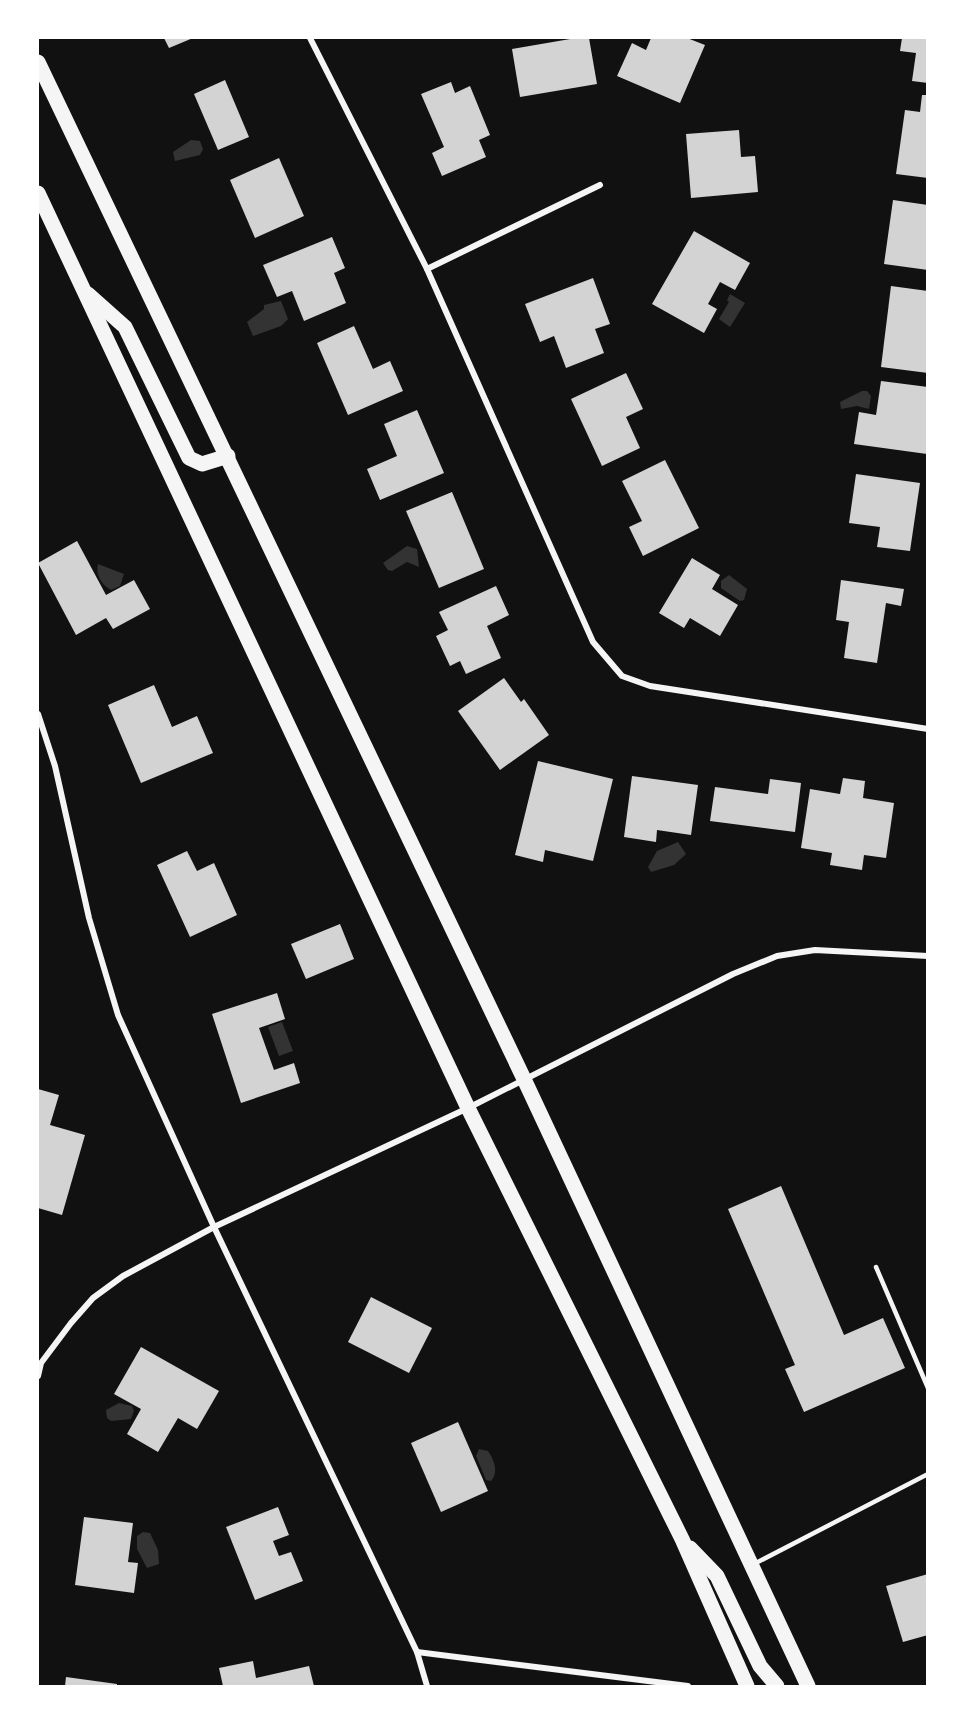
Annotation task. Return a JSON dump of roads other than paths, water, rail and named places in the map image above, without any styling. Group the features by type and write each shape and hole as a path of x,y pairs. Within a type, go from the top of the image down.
{"main road":[{"path":"38,62 524,1079 808,1686"},
{"path":"38,193 305,756 468,1108 682,1539 747,1686"},
{"path":"84,290 125,327 189,458 202,464 228,456"},
{"path":"682,1539 717,1576 760,1666 777,1686"}],"street":[{"path":"310,38 427,269 592,642 622,676 650,686 927,729"},
{"path":"427,269 600,185"},
{"path":"38,714 56,766 89,918 118,1015 214,1227 417,1652 427,1686"},
{"path":"38,1376 41,1363 93,1298 123,1276 214,1227 468,1108 733,974 777,956 815,950 927,955"},
{"path":"417,1652 688,1686"}],"lane":[{"path":"876,1267 927,1388"},
{"path":"751,1565 927,1474"}]}
